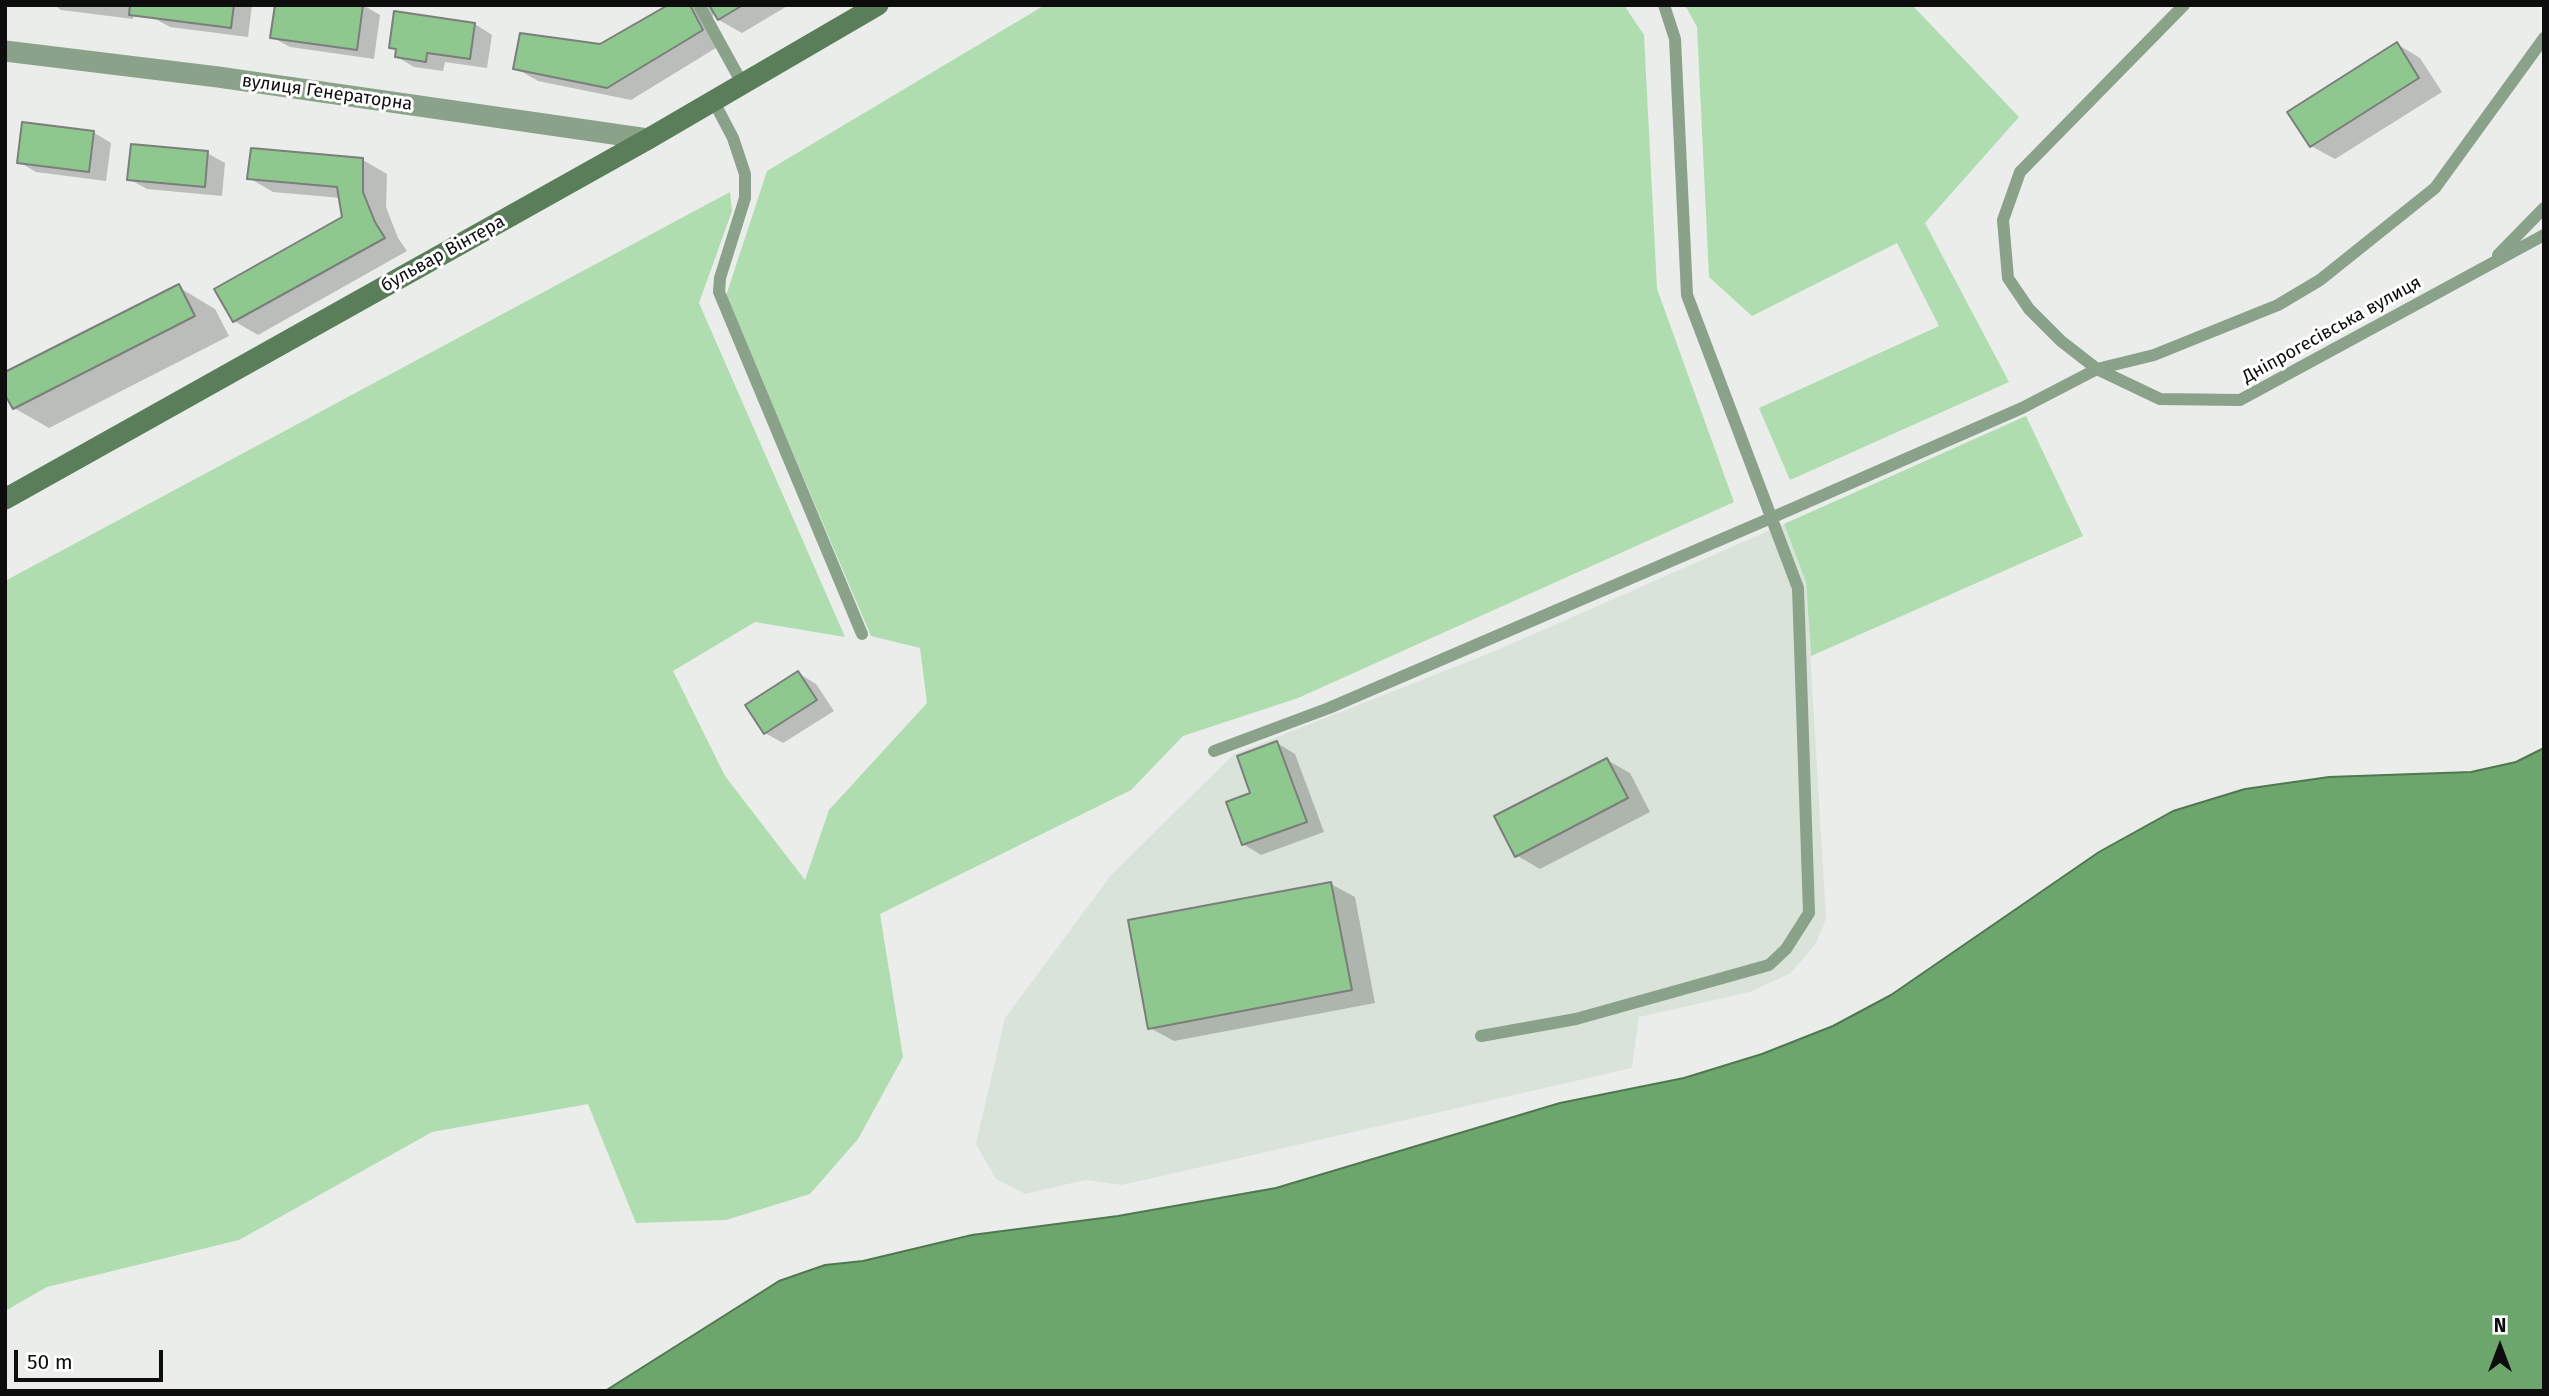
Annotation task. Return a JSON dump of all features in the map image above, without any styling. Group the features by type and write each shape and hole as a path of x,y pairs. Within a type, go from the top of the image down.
{"street":[{"name":"бульвар Вінтера","path":"5,499 648,139 878,5"},
{"name":"вулиця Генераторна","path":"5,51 218,77 648,139"}],"lane":[{"path":"699,5 742,83"},
{"path":"1481,1036 1576,1019 1769,965 1786,949 1809,913 1798,588 1687,295 1675,39 1664,5"},
{"name":"Дніпрогесівська вулиця","path":"2184,5 2020,172 2003,220 2008,278 2029,309 2061,341 2097,369 2160,399 2240,400 2544,235"},
{"path":"1214,751 1329,708 1771,518 2022,408 2097,369 2154,355 2278,305 2320,281 2435,188 2544,38"},
{"path":"713,100 733,138 745,174 745,198 720,278 719,292 862,634"},
{"path":"2490,263 2544,208"}],"shaded area":[{"path":"1045,5 1624,5 1644,35 1657,289 1734,502 1298,698 1183,736 1131,790 880,914 903,1057 858,1139 810,1194 726,1220 636,1223 588,1104 432,1132 239,1240 47,1287 5,1311 5,581 730,192 732,211 699,303 845,637 755,622 673,671 725,776 805,880 829,810 927,703 920,648 871,636 726,296 767,171"},
{"path":"1685,5 1912,5 2019,117 1925,223 2009,382 1790,480 1759,408 1939,326 1897,243 1752,316 1709,277 1697,27"},
{"path":"2026,416 2083,536 1811,656 1806,582 1784,524"},
{"path":"1784,524 1806,582 1826,919 1816,943 1791,973 1750,992 1639,1017 1632,1068 1122,1185 1085,1180 1025,1194 996,1179 976,1144 1005,1018 1112,874 1234,754 1495,651"},
{"path":"2544,748 2544,1391 605,1391 779,1281 825,1265 863,1261 972,1235 1118,1216 1276,1188 1560,1103 1684,1078 1762,1054 1833,1026 1891,995 2099,852 2173,811 2245,789 2329,777 2471,772 2516,762"}],"building":[{"path":"130,5 234,5 231,28 129,15"},
{"path":"275,5 363,5 357,50 270,38"},
{"path":"668,5 690,5 703,30 607,88 513,69 520,33 600,44"},
{"path":"709,5 743,5 718,20"},
{"path":"394,11 475,23 470,59 427,53 426,62 395,57 396,49 389,48"},
{"path":"2397,42 2419,78 2310,147 2287,112"},
{"path":"22,122 94,131 89,172 17,163"},
{"path":"131,144 208,151 205,187 127,180"},
{"path":"251,148 363,158 363,192 375,222 385,238 233,322 214,289 342,217 337,187 247,179"},
{"path":"179,284 195,316 13,409 5,395 5,372"},
{"path":"798,671 817,700 764,734 745,705"},
{"path":"1277,741 1307,822 1242,845 1226,802 1250,793 1237,756"},
{"path":"1607,758 1628,798 1515,857 1494,816"},
{"path":"1331,882 1352,990 1148,1029 1128,920"}]}
